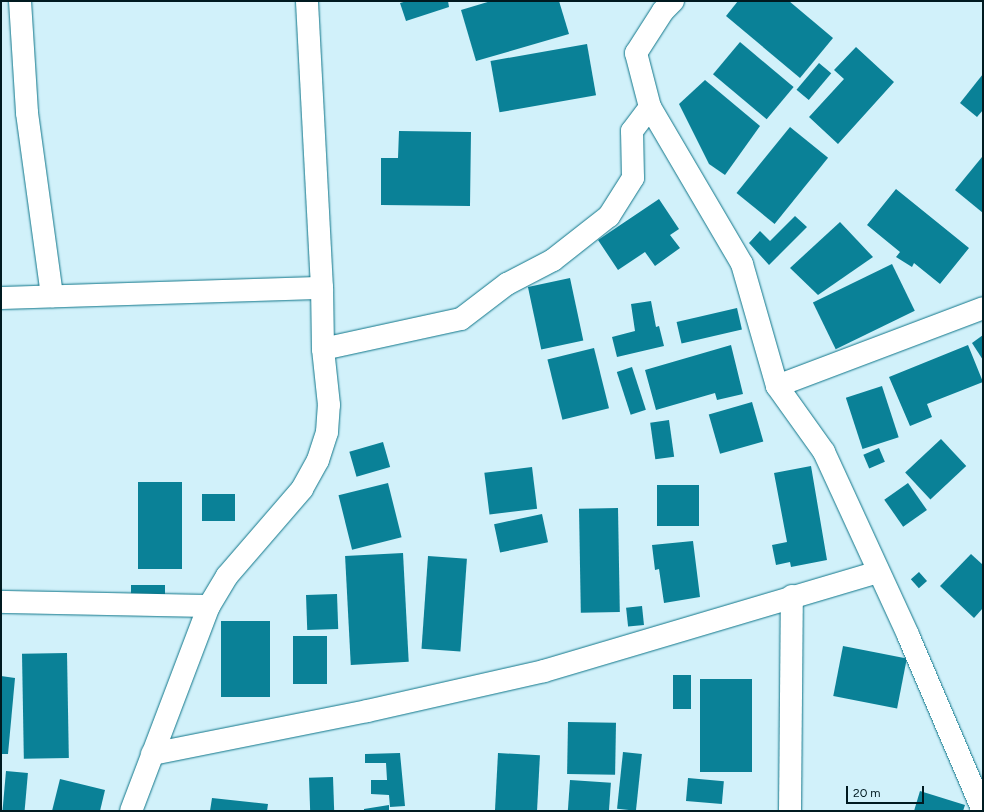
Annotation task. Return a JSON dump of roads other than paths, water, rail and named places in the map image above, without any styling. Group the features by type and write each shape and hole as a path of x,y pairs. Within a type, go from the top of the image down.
{"street":[{"path":"17,1 27,113 52,296"},
{"path":"131,811 209,606 227,576 302,489 318,460 327,432 329,405 323,349 322,288 307,1"},
{"path":"673,1 663,12 636,53 650,107 742,264 777,386 824,452 982,805"},
{"path":"323,349 460,318 507,284 553,260 609,216 633,178 632,132 650,107"},
{"path":"1,298 322,288"},
{"path":"777,386 983,308"},
{"path":"152,754 367,711 544,670 878,572"},
{"path":"790,811 792,596"},
{"path":"1,602 209,606"}]}
